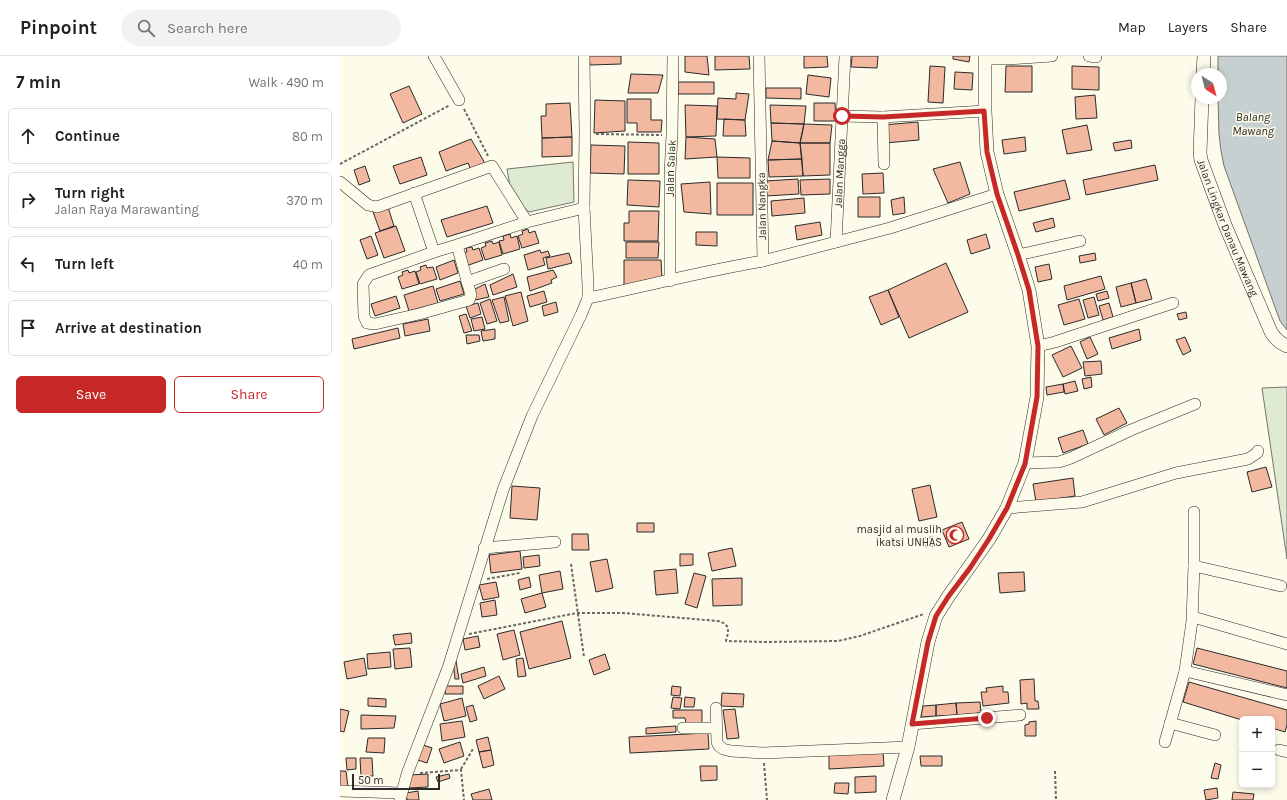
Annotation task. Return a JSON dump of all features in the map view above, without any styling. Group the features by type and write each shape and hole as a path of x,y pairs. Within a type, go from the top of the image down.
{"street":[{"path":"434,56 459,100"},
{"path":"340,791 400,796 448,668 503,490 532,416 588,298 584,208 584,56"},
{"name":"Jalan Salak","path":"670,281 670,174 673,56"},
{"name":"Jalan Nangka","path":"759,56 763,260"},
{"name":"Jalan Mangga","path":"836,242 845,56"},
{"path":"893,800 908,747 928,642 936,616 940,608 982,549 1007,508 1025,464 1037,397 1038,346 1029,290 997,194 987,152 984,111 985,57 1052,56"},
{"path":"1203,68 1204,56"},
{"name":"Jalan Lingkar Danau Mawang","path":"1202,104 1200,153 1203,166 1271,332 1281,344 1287,346"},
{"path":"842,116 883,117 984,111"},
{"path":"883,117 884,164"},
{"path":"340,182 368,205 377,207 492,166 527,222"},
{"path":"414,193 434,252"},
{"path":"588,298 763,260 836,242 890,228 997,194"},
{"path":"457,245 471,297 467,301 382,323 367,323 364,316 363,284 366,279 373,274 434,252 527,222 584,208"},
{"path":"1018,255 1080,241"},
{"path":"467,282 504,270"},
{"path":"1038,346 1055,342 1173,303"},
{"path":"1025,464 1058,462 1071,458 1131,430 1195,404"},
{"path":"1007,508 1082,502 1176,473 1248,459 1258,451"},
{"path":"1165,742 1184,671 1193,617 1194,512"},
{"path":"484,548 555,542"},
{"path":"1194,566 1281,586"},
{"path":"1193,617 1287,644"},
{"path":"1184,671 1287,695"},
{"path":"716,708 717,742 723,749 731,751 763,753 908,747"},
{"path":"912,724 1020,715"},
{"path":"1170,723 1215,735"},
{"path":"683,728 716,728"}],"path":[{"path":"340,164 459,100 492,166"},
{"path":"585,134 672,135"},
{"path":"571,564 584,658"},
{"path":"474,581 520,573"},
{"path":"458,636 577,613 623,613 722,622 728,626 729,629 726,641 838,641 940,608"},
{"path":"464,800 461,770 473,749"},
{"path":"763,753 767,800"},
{"path":"407,774 461,770"},
{"path":"1056,771 1056,800"}],"green space":[{"path":"573,162 574,202 529,212 512,197 507,169"},
{"path":"1287,387 1287,559 1262,388"}],"water":[{"name":"Balang Mawang","path":"1218,56 1287,56 1287,330 1280,321 1224,166 1219,134 1218,104 1227,104 1227,68 1218,68"}],"building":[{"path":"589,56 621,56 621,64 590,65"},
{"path":"685,56 707,56 709,75 685,72"},
{"path":"715,56 749,56 750,69 715,70"},
{"path":"804,56 827,56 828,67 804,68"},
{"path":"852,56 878,56 877,68 851,67"},
{"path":"953,56 970,56 969,62 953,59"},
{"path":"930,66 945,67 943,103 928,102"},
{"path":"1006,66 1032,66 1032,92 1005,92"},
{"path":"1072,66 1099,67 1099,90 1072,89"},
{"path":"955,72 973,73 972,90 954,89"},
{"path":"631,74 663,75 658,93 628,93"},
{"path":"808,75 831,78 829,97 806,94"},
{"path":"678,82 714,82 714,94 678,94"},
{"path":"409,86 422,114 403,123 390,94"},
{"path":"766,88 801,88 801,99 766,98"},
{"path":"736,93 749,94 745,120 717,119 718,98 736,99"},
{"path":"1095,95 1097,118 1076,119 1075,97"},
{"path":"627,99 651,99 651,120 662,120 661,132 637,132 637,123 627,123"},
{"path":"595,100 625,101 625,131 594,133"},
{"path":"570,103 572,137 542,138 541,116 546,116 546,104"},
{"path":"814,103 835,103 836,121 814,121"},
{"path":"685,105 717,106 716,136 686,137"},
{"path":"770,105 806,106 804,124 771,123"},
{"path":"724,119 745,120 746,136 723,136"},
{"path":"918,122 919,140 885,143 883,125"},
{"path":"771,123 804,124 800,143 772,141"},
{"path":"804,124 832,125 830,143 800,143"},
{"path":"1087,125 1092,150 1067,154 1062,130"},
{"path":"572,137 572,156 542,157 542,138"},
{"path":"686,137 715,139 717,157 685,159"},
{"path":"1025,137 1026,151 1004,154 1002,140"},
{"path":"471,139 486,165 471,170 468,163 446,171 439,152"},
{"path":"1131,140 1132,148 1115,151 1113,143"},
{"path":"772,141 800,143 802,159 768,160"},
{"path":"628,142 659,143 659,174 628,174"},
{"path":"800,143 830,143 830,175 803,176"},
{"path":"591,145 625,146 624,174 590,173"},
{"path":"421,157 427,175 400,184 393,166"},
{"path":"717,157 750,158 750,178 718,178"},
{"path":"802,159 803,176 769,177 768,160"},
{"path":"960,162 970,194 948,203 933,169"},
{"path":"1155,165 1158,180 1086,195 1083,180"},
{"path":"365,166 370,181 359,185 354,170"},
{"path":"883,173 884,193 863,194 862,174"},
{"path":"798,179 799,194 766,196 765,181"},
{"path":"830,179 830,194 801,195 800,180"},
{"path":"628,180 660,181 659,207 627,205"},
{"path":"1065,180 1070,199 1019,211 1014,192"},
{"path":"710,182 711,214 684,212 681,184"},
{"path":"717,183 753,183 753,215 717,215"},
{"path":"858,197 880,197 880,217 858,217"},
{"path":"904,197 905,213 893,215 891,200"},
{"path":"804,198 805,213 772,216 771,201"},
{"path":"487,206 493,223 447,237 441,220"},
{"path":"388,207 394,226 380,231 373,212"},
{"path":"629,211 659,211 658,241 624,241 624,223 629,223"},
{"path":"1053,218 1055,227 1036,232 1033,223"},
{"path":"820,222 822,235 797,240 795,226"},
{"path":"396,226 405,251 384,258 375,233"},
{"path":"528,229 529,233 535,231 539,243 522,248 518,236 523,234 522,231"},
{"path":"696,232 717,232 717,246 696,245"},
{"path":"510,234 511,238 517,236 520,249 503,254 499,241 504,240 503,236"},
{"path":"986,234 990,248 971,254 967,240"},
{"path":"371,236 378,255 367,259 360,240"},
{"path":"492,241 493,244 499,242 502,255 485,260 481,248 486,246 485,243"},
{"path":"626,242 659,242 658,258 626,258"},
{"path":"472,247 473,250 479,248 483,260 466,266 462,253 467,252 466,248"},
{"path":"540,250 541,253 548,251 550,256 543,258 545,265 528,270 524,255"},
{"path":"569,253 572,263 548,269 546,258"},
{"path":"1095,253 1096,260 1080,263 1079,256"},
{"path":"454,260 458,273 440,280 436,267"},
{"path":"624,260 661,260 662,278 624,285"},
{"path":"946,263 968,312 909,338 888,290"},
{"path":"1049,264 1052,279 1038,282 1035,267"},
{"path":"426,265 427,268 433,267 437,279 420,284 416,272 421,270 420,267"},
{"path":"408,270 409,273 415,271 419,284 402,289 398,277 403,275 402,272"},
{"path":"553,270 557,277 551,280 552,283 530,291 527,277"},
{"path":"513,274 517,287 493,295 490,285"},
{"path":"1101,276 1105,289 1067,300 1064,286"},
{"path":"1146,279 1152,299 1136,303 1131,283"},
{"path":"460,281 464,294 440,301 436,289"},
{"path":"1131,283 1136,303 1121,307 1116,287"},
{"path":"485,284 489,297 475,300 473,290"},
{"path":"433,286 438,303 409,311 404,295"},
{"path":"888,290 899,317 881,325 869,297"},
{"path":"544,291 547,302 530,307 527,296"},
{"path":"1107,291 1109,298 1098,301 1096,294"},
{"path":"521,292 528,321 513,326 505,296"},
{"path":"396,296 400,308 375,316 371,304"},
{"path":"504,297 509,321 500,323 492,300"},
{"path":"1094,297 1099,315 1088,318 1083,300"},
{"path":"490,299 497,321 487,324 480,303"},
{"path":"1079,299 1085,319 1064,325 1058,305"},
{"path":"556,302 558,312 544,316 542,306"},
{"path":"478,303 481,314 470,318 466,306"},
{"path":"1109,303 1113,317 1103,320 1099,306"},
{"path":"1186,312 1187,318 1179,320 1177,314"},
{"path":"466,314 472,331 464,333 459,316"},
{"path":"482,317 485,329 474,331 471,319"},
{"path":"428,319 430,331 405,336 403,324"},
{"path":"398,328 400,338 354,349 352,339"},
{"path":"495,329 495,339 483,341 481,331"},
{"path":"1139,329 1141,340 1112,349 1109,338"},
{"path":"466,335 479,335 480,341 467,344"},
{"path":"1090,337 1098,354 1087,359 1080,342"},
{"path":"1185,337 1191,351 1183,355 1176,340"},
{"path":"1071,346 1082,368 1063,377 1052,355"},
{"path":"1101,361 1102,374 1085,376 1083,362"},
{"path":"1091,377 1092,387 1084,389 1082,379"},
{"path":"1075,381 1078,391 1065,394 1063,384"},
{"path":"1063,384 1064,392 1047,395 1046,387"},
{"path":"1119,408 1127,423 1104,435 1096,419"},
{"path":"1083,430 1088,444 1063,453 1058,438"},
{"path":"1266,467 1272,487 1252,492 1247,472"},
{"path":"1073,478 1075,496 1036,502 1033,484"},
{"path":"930,485 937,517 919,521 912,489"},
{"path":"512,486 540,488 537,520 510,518"},
{"name":"masjid al muslih ikatsi UNHAS","path":"962,522 969,539 949,547 942,530"},
{"path":"637,523 654,523 654,532 637,532"},
{"path":"572,534 588,534 589,550 572,550"},
{"path":"933,537 934,546 926,547 924,538"},
{"path":"732,548 736,566 712,571 708,553"},
{"path":"520,551 522,569 491,573 489,555"},
{"path":"680,554 693,554 693,565 680,566"},
{"path":"539,555 540,566 524,568 523,557"},
{"path":"607,559 613,588 596,592 590,562"},
{"path":"676,569 678,593 656,595 654,571"},
{"path":"560,571 563,589 542,593 539,575"},
{"path":"1024,572 1025,591 1000,593 998,573"},
{"path":"694,573 706,576 697,608 685,604"},
{"path":"529,577 531,587 520,590 518,580"},
{"path":"742,578 742,605 713,606 712,579"},
{"path":"496,582 499,597 483,600 479,585"},
{"path":"542,593 546,607 525,613 521,599"},
{"path":"495,600 497,615 482,617 480,603"},
{"path":"562,621 571,658 529,669 520,632"},
{"path":"514,630 520,655 503,660 497,634"},
{"path":"411,633 412,643 395,645 393,635"},
{"path":"478,636 480,647 465,650 463,639"},
{"path":"410,648 412,667 395,669 393,649"},
{"path":"1197,648 1287,671 1287,688 1193,664"},
{"path":"390,652 391,667 368,669 367,654"},
{"path":"605,654 610,669 594,675 589,660"},
{"path":"364,658 367,675 347,679 344,662"},
{"path":"523,658 526,676 518,677 516,659"},
{"path":"456,661 459,679 455,679 453,662"},
{"path":"484,667 486,676 463,683 461,674"},
{"path":"499,676 505,689 484,699 478,686"},
{"path":"1034,679 1035,701 1038,701 1039,709 1027,709 1027,703 1021,704 1020,680"},
{"path":"1189,682 1287,710 1287,725 1285,732 1275,729 1275,716 1239,716 1239,719 1183,702"},
{"path":"445,686 463,686 463,694 445,694"},
{"path":"672,686 681,687 680,696 671,695"},
{"path":"1003,686 1003,692 1008,692 1009,703 983,706 981,692 987,692 986,688"},
{"path":"722,693 744,694 743,707 721,706"},
{"path":"673,697 682,698 680,709 671,708"},
{"path":"685,697 695,698 694,707 684,707"},
{"path":"368,698 386,699 386,707 368,706"},
{"path":"462,698 466,716 444,721 440,704"},
{"path":"980,702 981,713 957,715 956,703"},
{"path":"956,703 957,715 936,716 936,705"},
{"path":"473,705 477,720 470,722 466,707"},
{"path":"936,705 936,716 921,717 923,706"},
{"path":"340,709 349,711 344,732 340,731"},
{"path":"735,709 739,738 727,739 723,710"},
{"path":"673,710 702,710 702,723 686,723 685,718 673,718"},
{"path":"361,715 396,716 394,728 361,729"},
{"path":"462,721 465,737 442,741 440,724"},
{"path":"1036,721 1036,736 1025,736 1025,725 1029,724 1029,722"},
{"path":"676,726 676,732 646,734 646,728"},
{"path":"708,733 709,749 630,753 629,737"},
{"path":"488,737 491,750 479,752 476,740"},
{"path":"368,738 385,738 384,753 366,752"},
{"path":"460,742 464,756 444,763 439,749"},
{"path":"420,744 432,748 427,763 415,759"},
{"path":"491,750 494,765 483,768 479,752"},
{"path":"883,751 884,766 829,769 829,755"},
{"path":"920,756 942,756 942,766 921,766"},
{"path":"346,758 356,758 356,769 347,770"},
{"path":"360,758 372,758 373,776 361,776"},
{"path":"1215,763 1221,765 1218,779 1211,778"},
{"path":"700,766 717,766 717,780 701,781"},
{"path":"340,771 346,771 348,787 340,788"},
{"path":"428,774 428,787 409,788 409,775"},
{"path":"449,774 450,778 438,782 436,777"},
{"path":"876,776 876,792 855,793 855,777"},
{"path":"835,783 849,783 848,794 834,793"},
{"path":"1217,788 1218,798 1206,800 1204,790"},
{"path":"489,789 492,800 473,800 471,794"},
{"path":"418,791 419,800 407,800 406,793"},
{"path":"1233,792 1254,794 1253,800 1232,800"}],"place":[{"name":"masjid al muslih ikatsi UNHAS","path":"955,535"}],"route":[{"path":"842,116 883,117 984,111 987,152 997,194 1029,290 1038,346 1037,397 1025,464 1007,508 989,539 970,568 940,608 936,616 928,642 912,724 987,718"}]}
